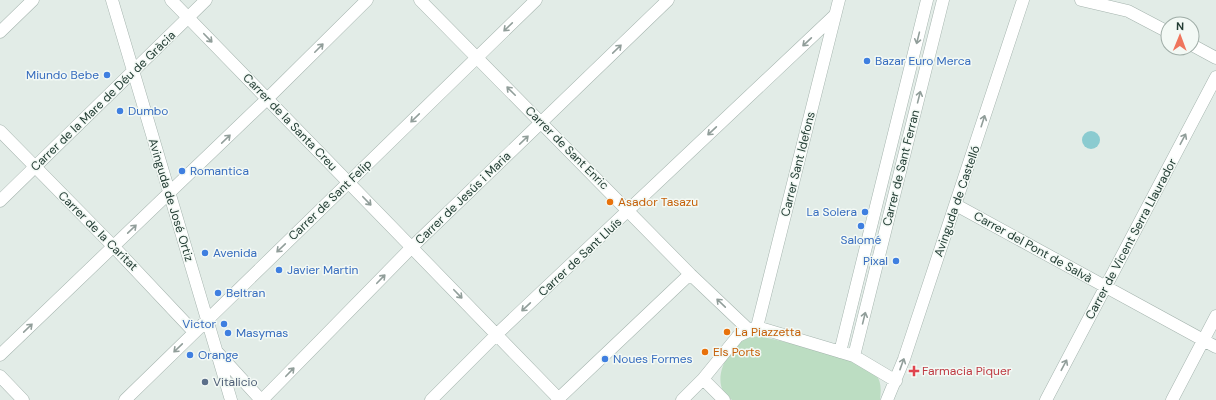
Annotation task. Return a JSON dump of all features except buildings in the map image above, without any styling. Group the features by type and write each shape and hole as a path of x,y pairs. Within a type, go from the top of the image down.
{"street":[{"path":"0,32 33,0"},
{"name":"Avinguda de José Ortiz","path":"112,0 231,400"},
{"name":"Carrer de la Santa Creu","path":"171,0 497,334 559,400"},
{"name":"Carrer de la Mare de Déu de Gràcia","path":"0,201 206,0"},
{"path":"0,355 267,99 367,0"},
{"name":"Carrer de Sant Enric","path":"420,0 629,210 690,274 753,329"},
{"name":"Carrer de Sant Felip","path":"125,400 536,0"},
{"name":"Carrer de Jesús i Maria","path":"262,400 412,247 668,0"},
{"name":"Carrer Sant Idefons","path":"753,329 839,0"},
{"name":"Carrer de Sant Ferran","path":"840,352 927,0"},
{"name":"Carrer de Sant Ferran","path":"854,356 943,0"},
{"name":"Avinguda de Castelló","path":"887,400 896,381 956,205 1023,0"},
{"path":"1081,0 1131,5 1160,26"},
{"name":"Carrer de Sant Lluís","path":"431,400 497,334 835,15"},
{"path":"1200,49 1216,58"},
{"name":"Carrer de Vicent Serra Llaurador","path":"1046,400 1216,77"},
{"name":"Carrer de la Caritat","path":"0,132 34,168 114,246 194,332"},
{"name":"Carrer del Pont de Salvà","path":"956,205 1216,347"},
{"path":"559,400 690,274"},
{"path":"1172,400 1216,316"},
{"path":"682,400 703,379 738,336 753,329 854,356 896,381"},
{"path":"845,332 859,336"},
{"path":"216,351 262,400"},
{"path":"0,376 23,400"},
{"path":"703,379 724,400"}],"green space":[{"path":"760,336 821,351 854,361 866,367 875,374 879,380 881,390 880,400 732,400 723,391 721,384 722,368 725,361 735,347 741,342 747,338"}],"water":[{"path":"1091,131 1097,134 1100,140 1097,146 1091,149 1085,146 1082,140 1085,134"}],"place":[{"name":"Bazar Euro Merca","path":"867,61"},
{"name":"Miundo Bebe","path":"107,75"},
{"name":"Dumbo","path":"120,111"},
{"name":"Romantica","path":"182,171"},
{"name":"Asador Tasazu","path":"610,202"},
{"name":"La Solera","path":"865,212"},
{"name":"Salomé","path":"861,226"},
{"name":"Avenida","path":"205,253"},
{"name":"Pixal","path":"896,261"},
{"name":"Javier Martin","path":"279,270"},
{"name":"Beltran","path":"218,293"},
{"name":"Victor","path":"224,324"},
{"name":"La Piazzetta","path":"727,332"},
{"name":"Masymas","path":"228,333"},
{"name":"Els Ports","path":"705,352"},
{"name":"Orange","path":"190,355"},
{"name":"Noues Formes","path":"605,359"},
{"name":"Farmacia Piquer","path":"914,371"},
{"name":"Vitalicio","path":"205,382"}]}
